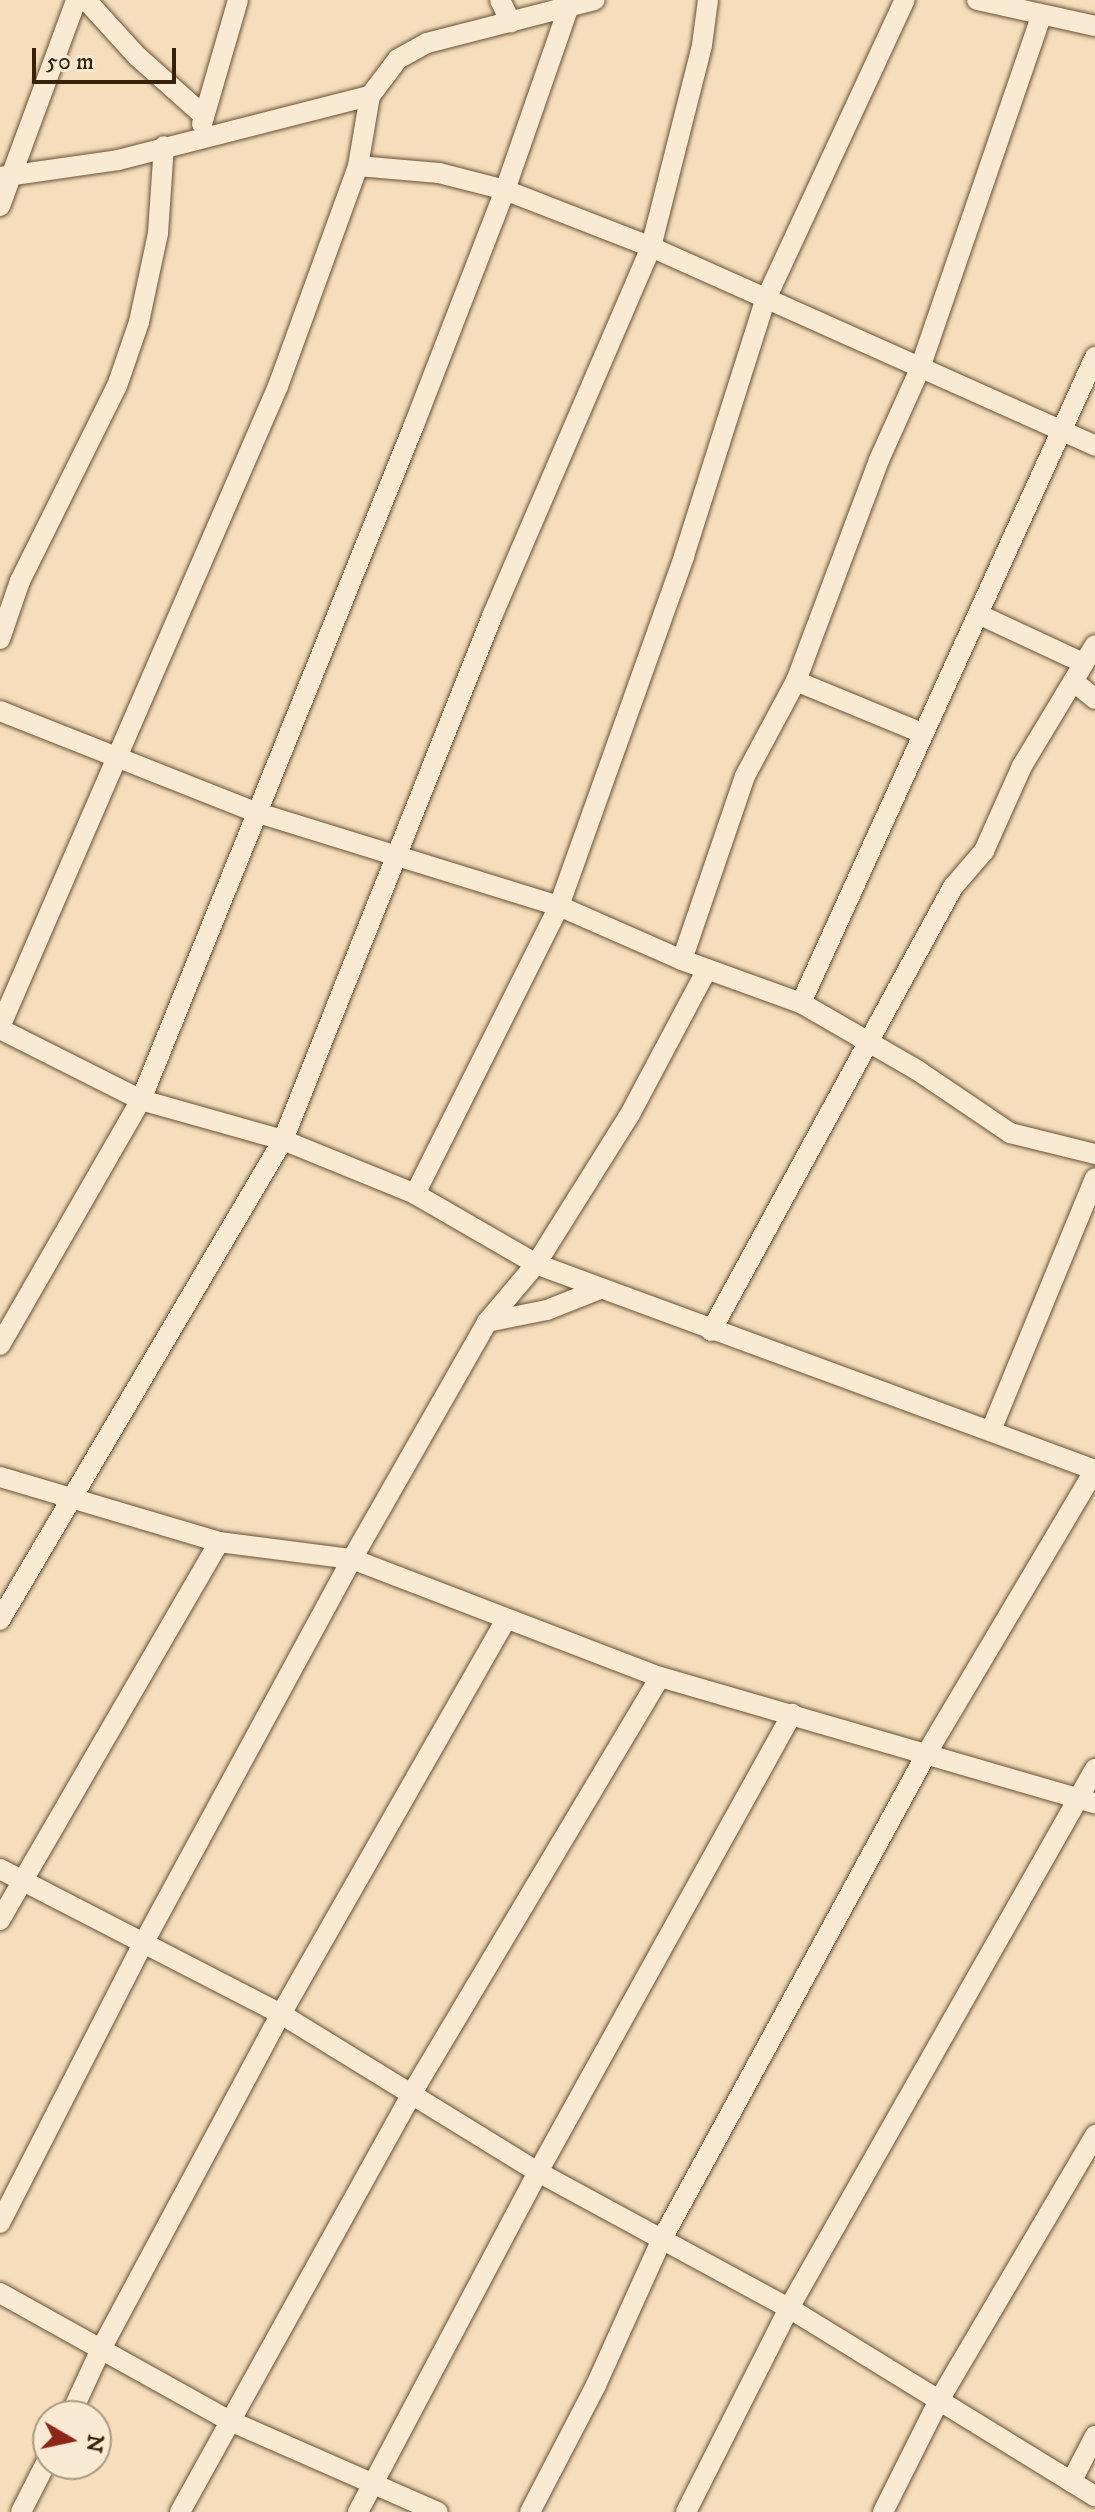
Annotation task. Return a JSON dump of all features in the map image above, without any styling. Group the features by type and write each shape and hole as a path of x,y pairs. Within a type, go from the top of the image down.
{"street":[{"path":"0,206 6,176 76,0"},
{"path":"86,0 201,126"},
{"path":"201,126 238,0"},
{"path":"500,0 511,23"},
{"path":"530,2512 596,2385 662,2239 928,1751 1095,1470 992,1428 711,1331 536,1264 415,1194 283,1140 141,1100 0,1028 115,755 278,386 358,166 370,96 398,59 427,43 595,0"},
{"path":"0,1620 69,1496 283,1140 394,856 651,247 702,45 708,0"},
{"path":"415,1194 485,1064 559,906 684,556 765,301 905,0"},
{"path":"977,0 1095,26"},
{"path":"0,1345 141,1100 505,190 570,4"},
{"path":"682,960 745,776 796,681 879,460 919,371 1041,16"},
{"path":"6,176 118,160 164,146 201,126 370,96"},
{"path":"0,639 20,581 117,386 139,322 158,233 164,146"},
{"path":"358,166 439,173 505,190 651,247 919,371 1095,446"},
{"path":"801,1003 1095,357"},
{"path":"978,614 1078,672 1095,699"},
{"path":"711,1331 872,1043 953,887 984,851 1022,766 1095,645"},
{"path":"796,681 922,733"},
{"path":"0,711 255,812 559,906 682,960 801,1003 872,1043 1010,1133 1095,1154"},
{"path":"0,2223 144,1942 352,1559 487,1322 536,1264 629,1116 707,969"},
{"path":"992,1428 1095,1178"},
{"path":"487,1322 547,1310 600,1289"},
{"path":"0,1477 219,1542 352,1559 660,1677 928,1751 1087,1801"},
{"path":"0,1920 219,1542"},
{"path":"77,2400 101,2349 281,2014 506,1620"},
{"path":"180,2512 228,2420 323,2261 412,2093 660,1677"},
{"path":"358,2512 538,2172 792,1714"},
{"path":"686,2512 789,2308 1087,1801 1095,1769"},
{"path":"0,1869 281,2014 538,2172 789,2308 1095,2496"},
{"path":"883,2512 938,2402 1095,2135"},
{"path":"0,2293 228,2420 438,2512"},
{"path":"1071,2482 1095,2436"},
{"path":"21,2512 37,2480"}]}
